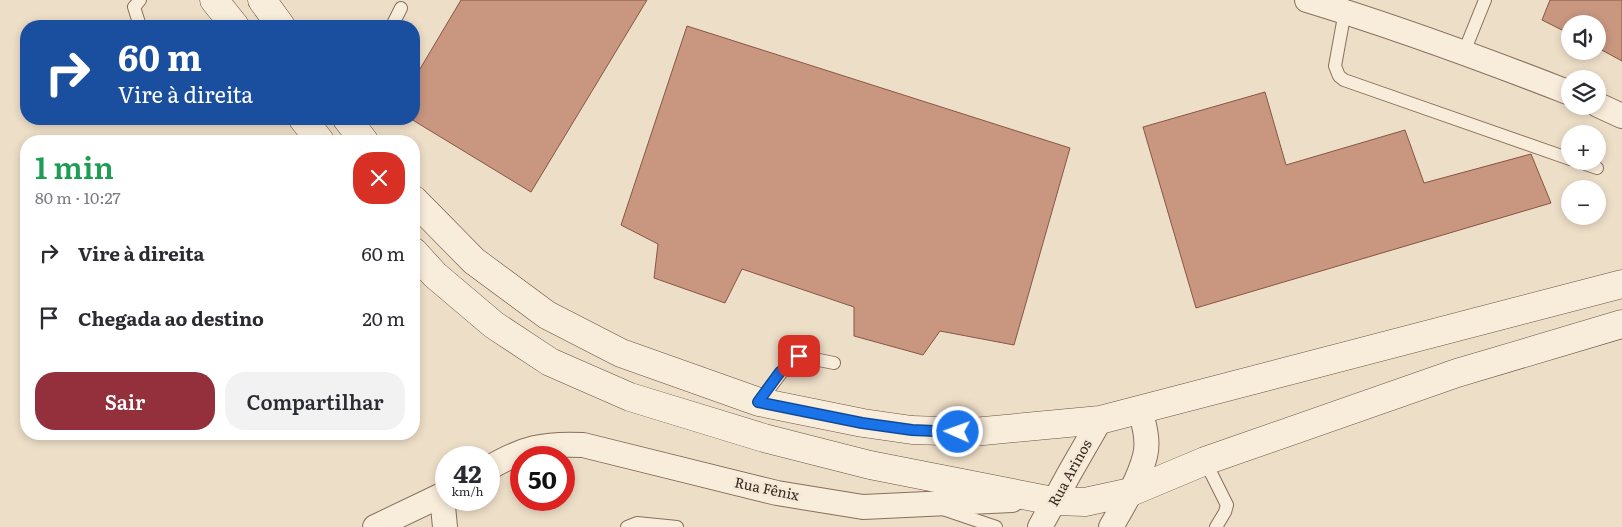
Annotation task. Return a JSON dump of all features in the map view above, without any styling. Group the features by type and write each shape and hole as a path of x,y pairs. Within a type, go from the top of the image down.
{"main road":[{"path":"214,0 229,20"},
{"path":"262,0 277,20"},
{"path":"308,125 315,135"},
{"path":"420,206 474,261 547,315 621,353 758,402 862,423 912,430 973,432 1100,420 1622,284"},
{"path":"420,259 435,275 494,325 550,362 630,397 764,438 870,465 1054,501 1085,502 1131,492 1205,461 1457,373 1622,324"}],"street":[{"path":"1307,0 1392,26 1561,90"},
{"path":"1606,109 1622,116"},
{"path":"1111,527 1131,492 1146,455 1146,432 1140,410"},
{"name":"Rua Arinos","path":"1040,527 1100,420"},
{"name":"Rua Fênix","path":"500,462 522,451 540,446 558,444 583,445 777,493 863,507 994,500 1054,501"},
{"path":"376,527 435,499"},
{"path":"444,511 445,527"}],"lane":[{"path":"138,20 134,8 140,0"},
{"path":"1464,52 1485,0"},
{"path":"395,20 401,8"},
{"path":"1345,11 1335,66 1344,80 1561,156"},
{"path":"758,402 780,372 799,356 834,363"},
{"path":"1205,461 1227,504 1226,512 1216,527"},
{"path":"929,504 996,527"},
{"path":"627,527 637,523 677,527"}],"building":[{"path":"461,0 647,0 531,192 420,124 420,69"},
{"path":"1550,0 1622,0 1622,61 1606,52 1606,15 1561,15 1561,30 1542,20"},
{"path":"687,26 1070,148 1014,345 940,331 923,355 854,336 854,307 742,269 725,303 654,278 658,244 621,225"},
{"path":"1265,92 1286,165 1405,130 1424,183 1531,154 1551,203 1196,308 1143,127"}],"route":[{"path":"799,356 780,372 758,402 862,423 912,430 958,432"}]}
